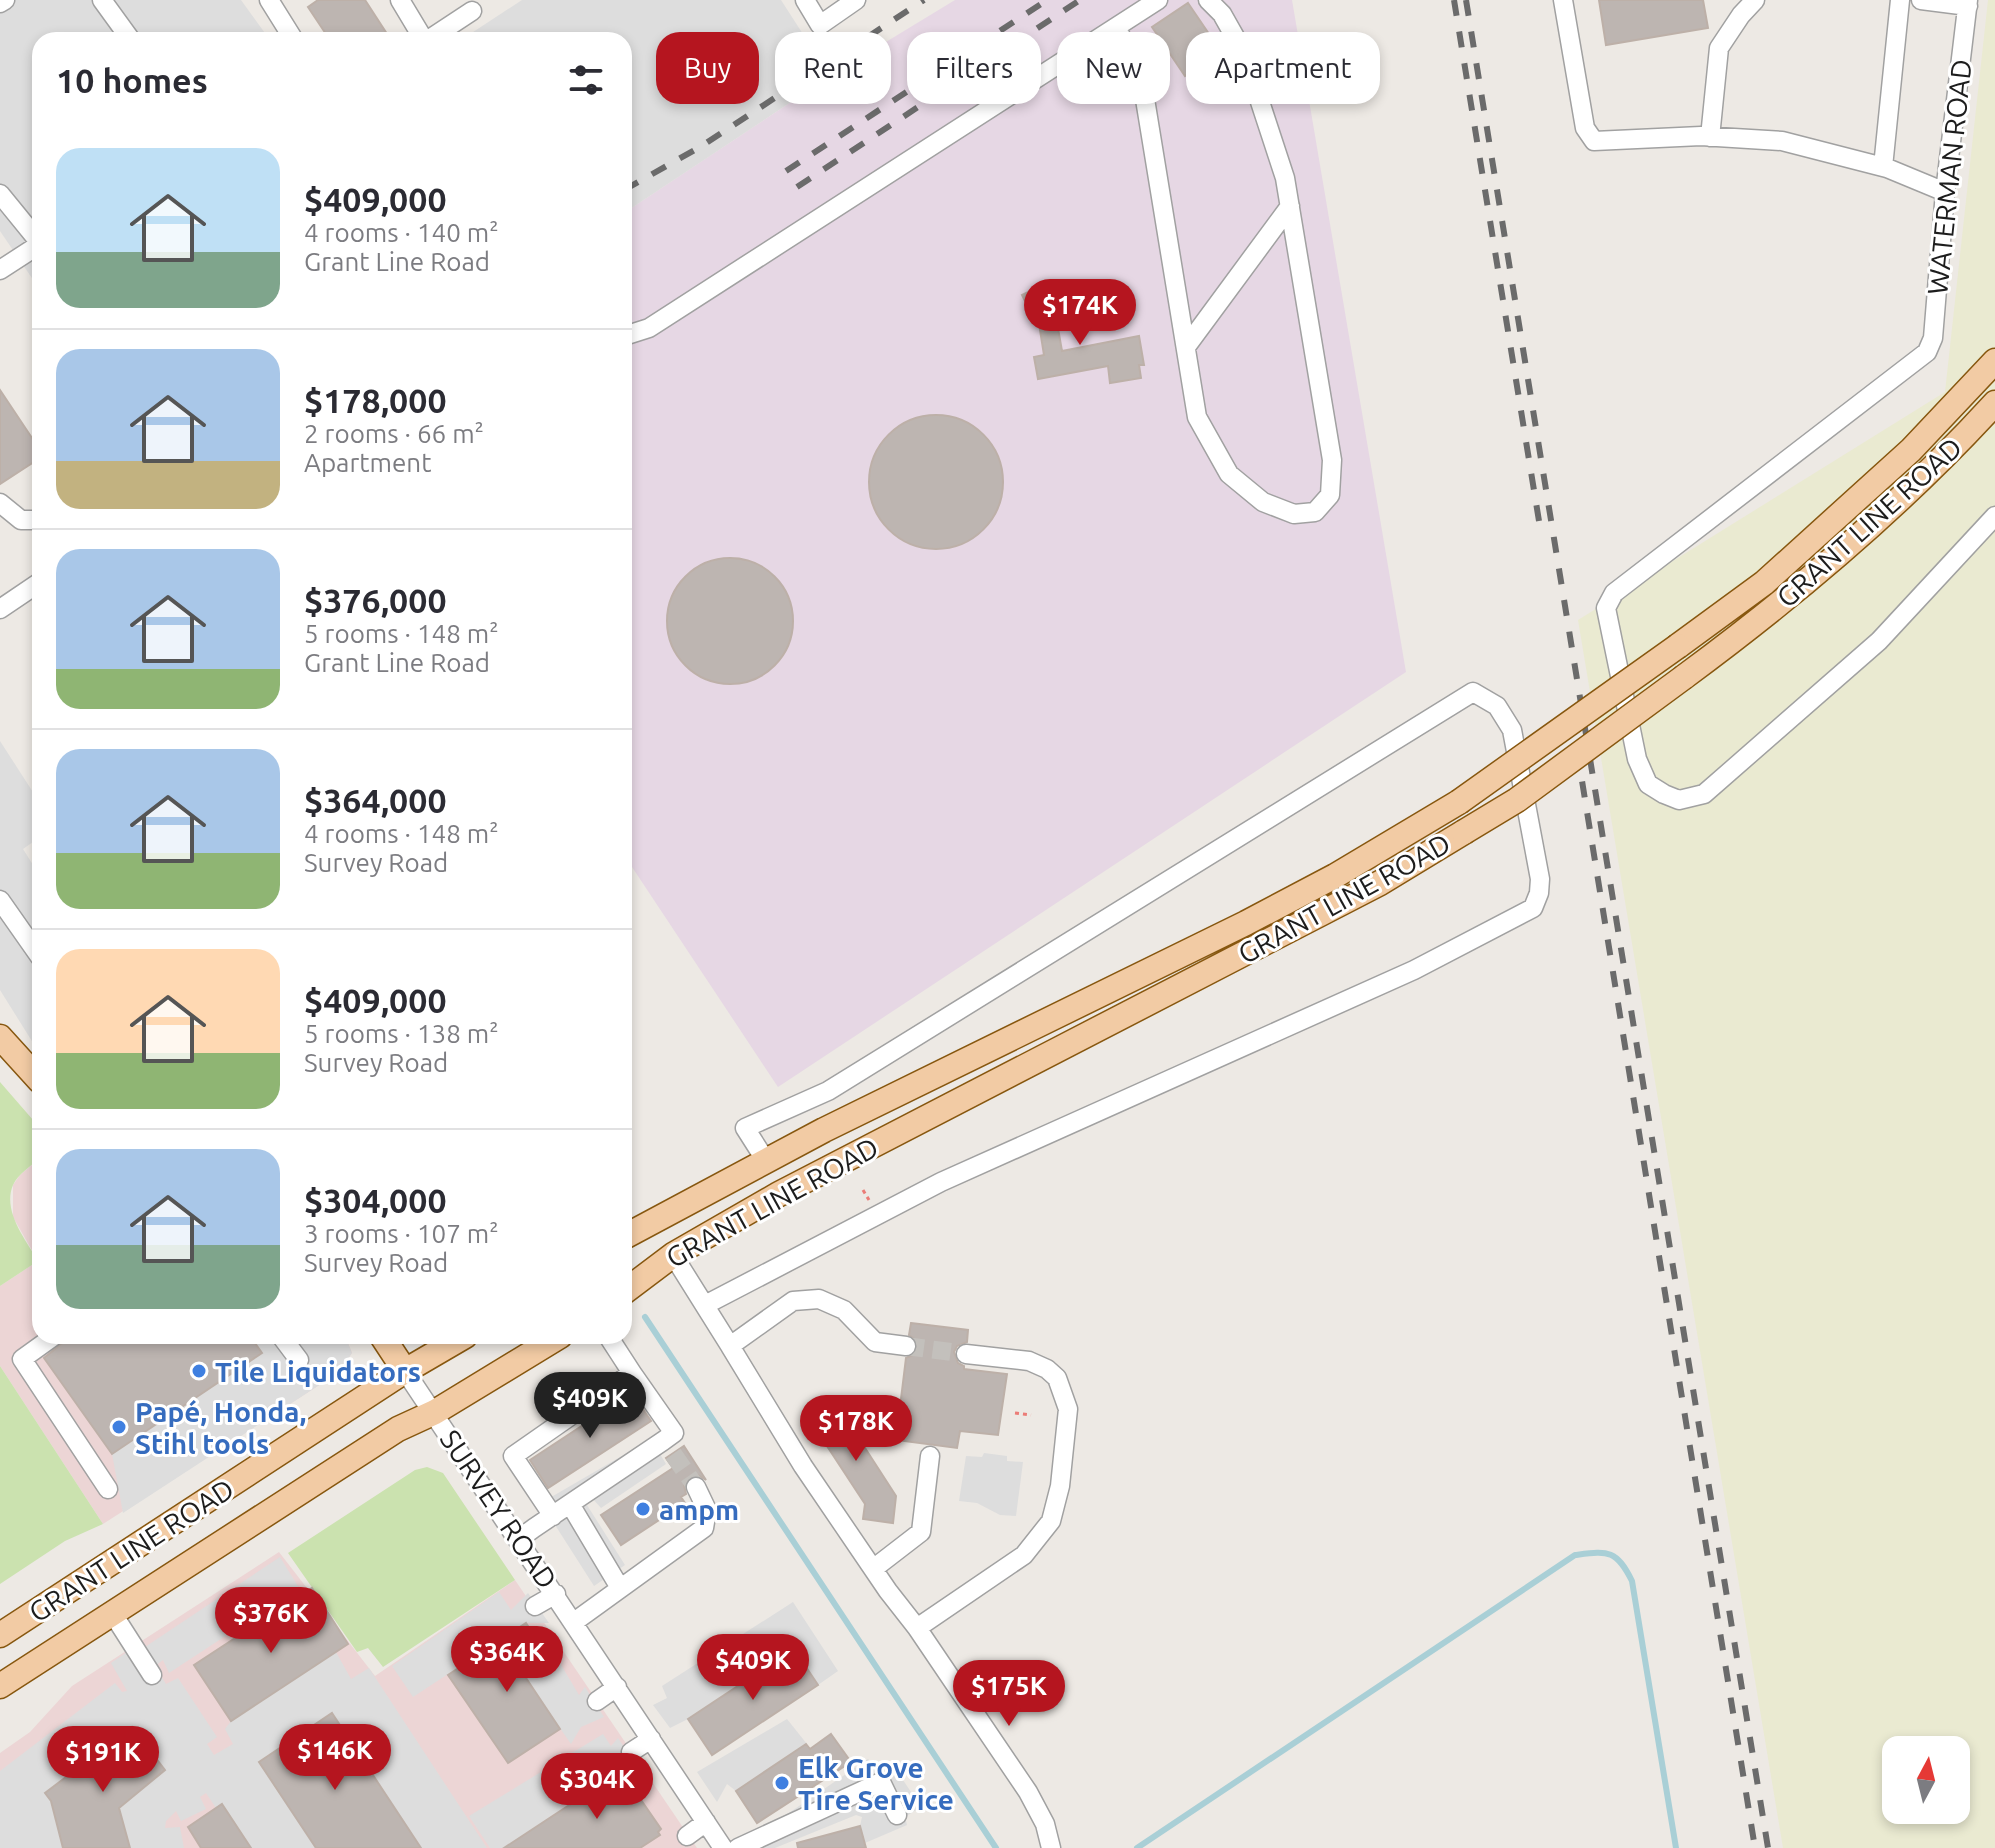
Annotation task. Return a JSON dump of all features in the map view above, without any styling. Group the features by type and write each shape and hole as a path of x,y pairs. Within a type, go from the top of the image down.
{"main road":[{"name":"GRANT LINE ROAD","path":"632,1233 978,1054 1246,923 1335,876 1459,802 1678,646 1775,572 1911,450 1995,361"},
{"name":"GRANT LINE ROAD","path":"632,1286 673,1255 779,1194 1380,883 1517,800 1745,632 1860,536 1962,439 1995,403"},
{"path":"0,1037 32,1072"},
{"path":"387,1344 405,1371"},
{"name":"GRANT LINE ROAD","path":"0,1635 451,1344"},
{"name":"GRANT LINE ROAD","path":"0,1686 398,1429 435,1412 547,1344"}],"street":[{"path":"102,0 125,32"},
{"path":"269,0 289,32"},
{"path":"400,0 421,32"},
{"path":"805,0 820,25 856,0"},
{"path":"632,333 649,328 1158,0"},
{"path":"1117,27 1144,93 1197,417 1229,474 1263,502 1294,514 1315,512 1330,495 1332,460 1285,178 1244,53 1222,14 1208,0"},
{"path":"1563,0 1585,128 1594,141 1710,137 1782,141 1883,167 1945,192"},
{"path":"1710,137 1719,48 1755,0"},
{"path":"1883,167 1900,0"},
{"path":"1921,0 1968,3"},
{"name":"WATERMAN ROAD","path":"1968,3 1945,192 1933,338 1927,352 1608,600 1606,608 1637,759 1648,784 1679,800 1704,794 1879,641 1995,516"},
{"path":"439,32 472,11"},
{"path":"0,194 32,233"},
{"path":"1186,347 1290,206"},
{"path":"0,270 32,248"},
{"path":"0,503 21,520 32,520"},
{"path":"0,609 32,587"},
{"path":"705,1305 941,1182 1414,970 1533,908 1538,901 1540,879 1512,730 1497,706 1473,692 828,1091 745,1128 766,1161"},
{"path":"0,900 32,930"},
{"path":"673,1255 803,1466 1028,1792 1045,1824 1051,1848"},
{"path":"730,1346 793,1301 819,1299 844,1310 875,1342 906,1346"},
{"path":"43,1344 22,1359 108,1489"},
{"path":"287,1344 299,1360"},
{"path":"519,1539 570,1504 668,1447 674,1433 613,1344"},
{"path":"917,1628 1024,1555 1051,1521 1060,1486 1068,1409 1057,1378 1047,1369 1029,1361 966,1354"},
{"name":"SURVEY ROAD","path":"405,1371 723,1848"},
{"path":"553,1516 513,1456 632,1373"},
{"path":"873,1569 921,1532 930,1456"},
{"path":"574,1622 704,1528 707,1510 696,1487"},
{"path":"570,1504 620,1588"},
{"path":"535,1606 556,1594"},
{"path":"113,1614 152,1675"},
{"path":"597,1701 617,1687"},
{"path":"631,1752 651,1739"},
{"path":"738,1848 881,1782 897,1815"},
{"path":"687,1836 706,1822"}],"path":[{"path":"1015,1413 1031,1415"}],"shaded area":[{"path":"0,0 241,0 264,32 32,32 32,278 0,231"},
{"path":"522,0 781,0 802,32 775,32 775,104 788,104 632,208 632,32 473,32"},
{"path":"955,0 1292,0 1297,32 1186,32 1186,104 1310,104 1406,672 778,1087 632,867 632,208 788,104 891,104 891,39"},
{"path":"0,741 32,791 32,843 23,849 32,863 32,1041 0,990"},
{"path":"32,1165 32,1250 13,1217 13,1185"},
{"path":"32,1265 32,1344 348,1344 352,1353 343,1366 324,1382 103,1524 0,1366 0,1286"},
{"path":"256,1344 348,1344 352,1353 343,1366 324,1382 123,1513 112,1454 262,1353"},
{"path":"651,1439 666,1464 601,1508 591,1497 572,1512 587,1505 625,1565 594,1586 541,1503"},
{"path":"984,1453 1007,1456 1007,1461 1023,1462 1016,1516 1000,1515 977,1503 959,1501 966,1456 982,1457"},
{"path":"279,1552 375,1676 515,1580 697,1848 0,1848 0,1753 30,1732 72,1686"},
{"path":"280,1557 299,1588 169,1673 163,1660 155,1666 166,1684 178,1678 217,1737 207,1744 214,1755 233,1744 225,1729 231,1721 336,1652 351,1679 369,1668 487,1848 251,1848 222,1805 216,1808 206,1793 200,1797 206,1809 181,1821 176,1811 166,1821 165,1828 180,1827 184,1848 0,1848 0,1771 115,1683 122,1692 127,1691 111,1663 140,1643 145,1647"},
{"path":"499,1592 511,1610 528,1593 549,1623 526,1623 413,1697 392,1666"},
{"path":"793,1602 838,1671 818,1685 794,1649 670,1728 653,1705 667,1698 662,1686"},
{"path":"545,1651 557,1658 579,1695 585,1687 604,1717 581,1727 571,1744 519,1669"},
{"path":"787,1719 807,1744 736,1791 727,1784 717,1802 697,1772"},
{"path":"603,1734 611,1746 618,1738 636,1765 611,1776 613,1780 594,1789 588,1797 585,1794 557,1817 554,1814 541,1823 543,1827 522,1836 509,1845 510,1848 490,1848 469,1816"},
{"path":"868,1759 880,1772 893,1765 921,1807 905,1817 907,1825 865,1843 860,1826 862,1817 856,1815 775,1848 749,1848 758,1834"}],"green space":[{"path":"1988,0 1995,0 1995,1848 1783,1848 1578,620 1945,392"},
{"path":"0,1082 32,1119 32,1165 18,1177 10,1195 13,1215 32,1251 32,1265 0,1286"},
{"path":"0,1366 103,1524 65,1541 0,1584"},
{"path":"427,1467 443,1473 515,1580 383,1667 368,1648 357,1652 288,1553 415,1470"}],"building":[{"path":"318,0 365,0 386,32 325,32 308,7"},
{"path":"1599,0 1703,0 1708,28 1606,45"},
{"path":"1188,3 1208,32 1186,32 1185,76 1170,54 1170,32 1155,32 1152,27"},
{"path":"1045,284 1053,300 1062,351 1139,336 1144,365 1139,365 1141,378 1110,383 1108,366 1038,379 1034,357 1044,355 1037,311 1031,313 1022,295"},
{"path":"0,390 32,438 32,463 0,484"},
{"path":"936,415 962,420 984,434 998,456 1003,482 998,508 984,530 962,544 936,549 910,544 888,530 874,508 869,482 874,456 888,434 910,420"},
{"path":"730,558 754,563 774,577 788,597 793,621 788,645 774,665 754,679 730,684 706,679 686,665 672,645 667,621 672,597 686,577 706,563"},
{"path":"911,1323 968,1330 967,1342 957,1346 954,1352 958,1363 964,1369 1007,1374 998,1435 960,1431 957,1448 896,1440 906,1358 915,1354 918,1347 917,1341 909,1335"},
{"path":"61,1344 256,1344 262,1353 112,1454 44,1358"},
{"path":"632,1393 651,1421 548,1488 530,1460"},
{"path":"834,1400 896,1496 893,1523 863,1519 865,1504 808,1417"},
{"name":"ampm","path":"684,1446 706,1480 698,1475 690,1477 684,1485 686,1494 681,1497 685,1503 621,1545 601,1515 673,1468 666,1458"},
{"path":"312,1588 348,1644 231,1721 194,1665"},
{"path":"526,1623 545,1652 520,1669 560,1729 508,1763 448,1675"},
{"path":"794,1649 818,1685 712,1755 688,1719"},
{"path":"332,1713 421,1848 316,1848 259,1762"},
{"path":"132,1727 165,1770 119,1808 130,1848 63,1848 51,1801 45,1793"},
{"name":"Elk Grove Tire Service","path":"831,1734 851,1762 757,1823 736,1791 806,1744 810,1749"},
{"path":"621,1771 661,1829 658,1832 660,1835 640,1848 504,1848"},
{"path":"222,1804 251,1848 201,1848 188,1827"},
{"path":"860,1826 866,1848 798,1848 797,1843"}],"waterway":[{"path":"645,1317 996,1848"},
{"path":"1137,1848 1575,1555 1596,1553 1610,1554 1616,1558 1632,1581 1676,1848"}],"tunnel":[{"path":"906,1346 966,1354"},
{"path":"673,1454 696,1487"}],"railway":[{"path":"632,185 700,147 924,0"},
{"path":"786,171 1047,0"},
{"path":"797,187 1080,0"},
{"path":"1454,0 1539,521"},
{"path":"1466,0 1768,1848"},
{"path":"1577,750 1755,1848"}],"place":[{"name":"Tile Liquidators","path":"199,1371"},
{"name":"Papé, Honda, Stihl tools","path":"119,1427"},
{"name":"ampm","path":"643,1509"},
{"name":"Elk Grove Tire Service","path":"782,1783"}]}
